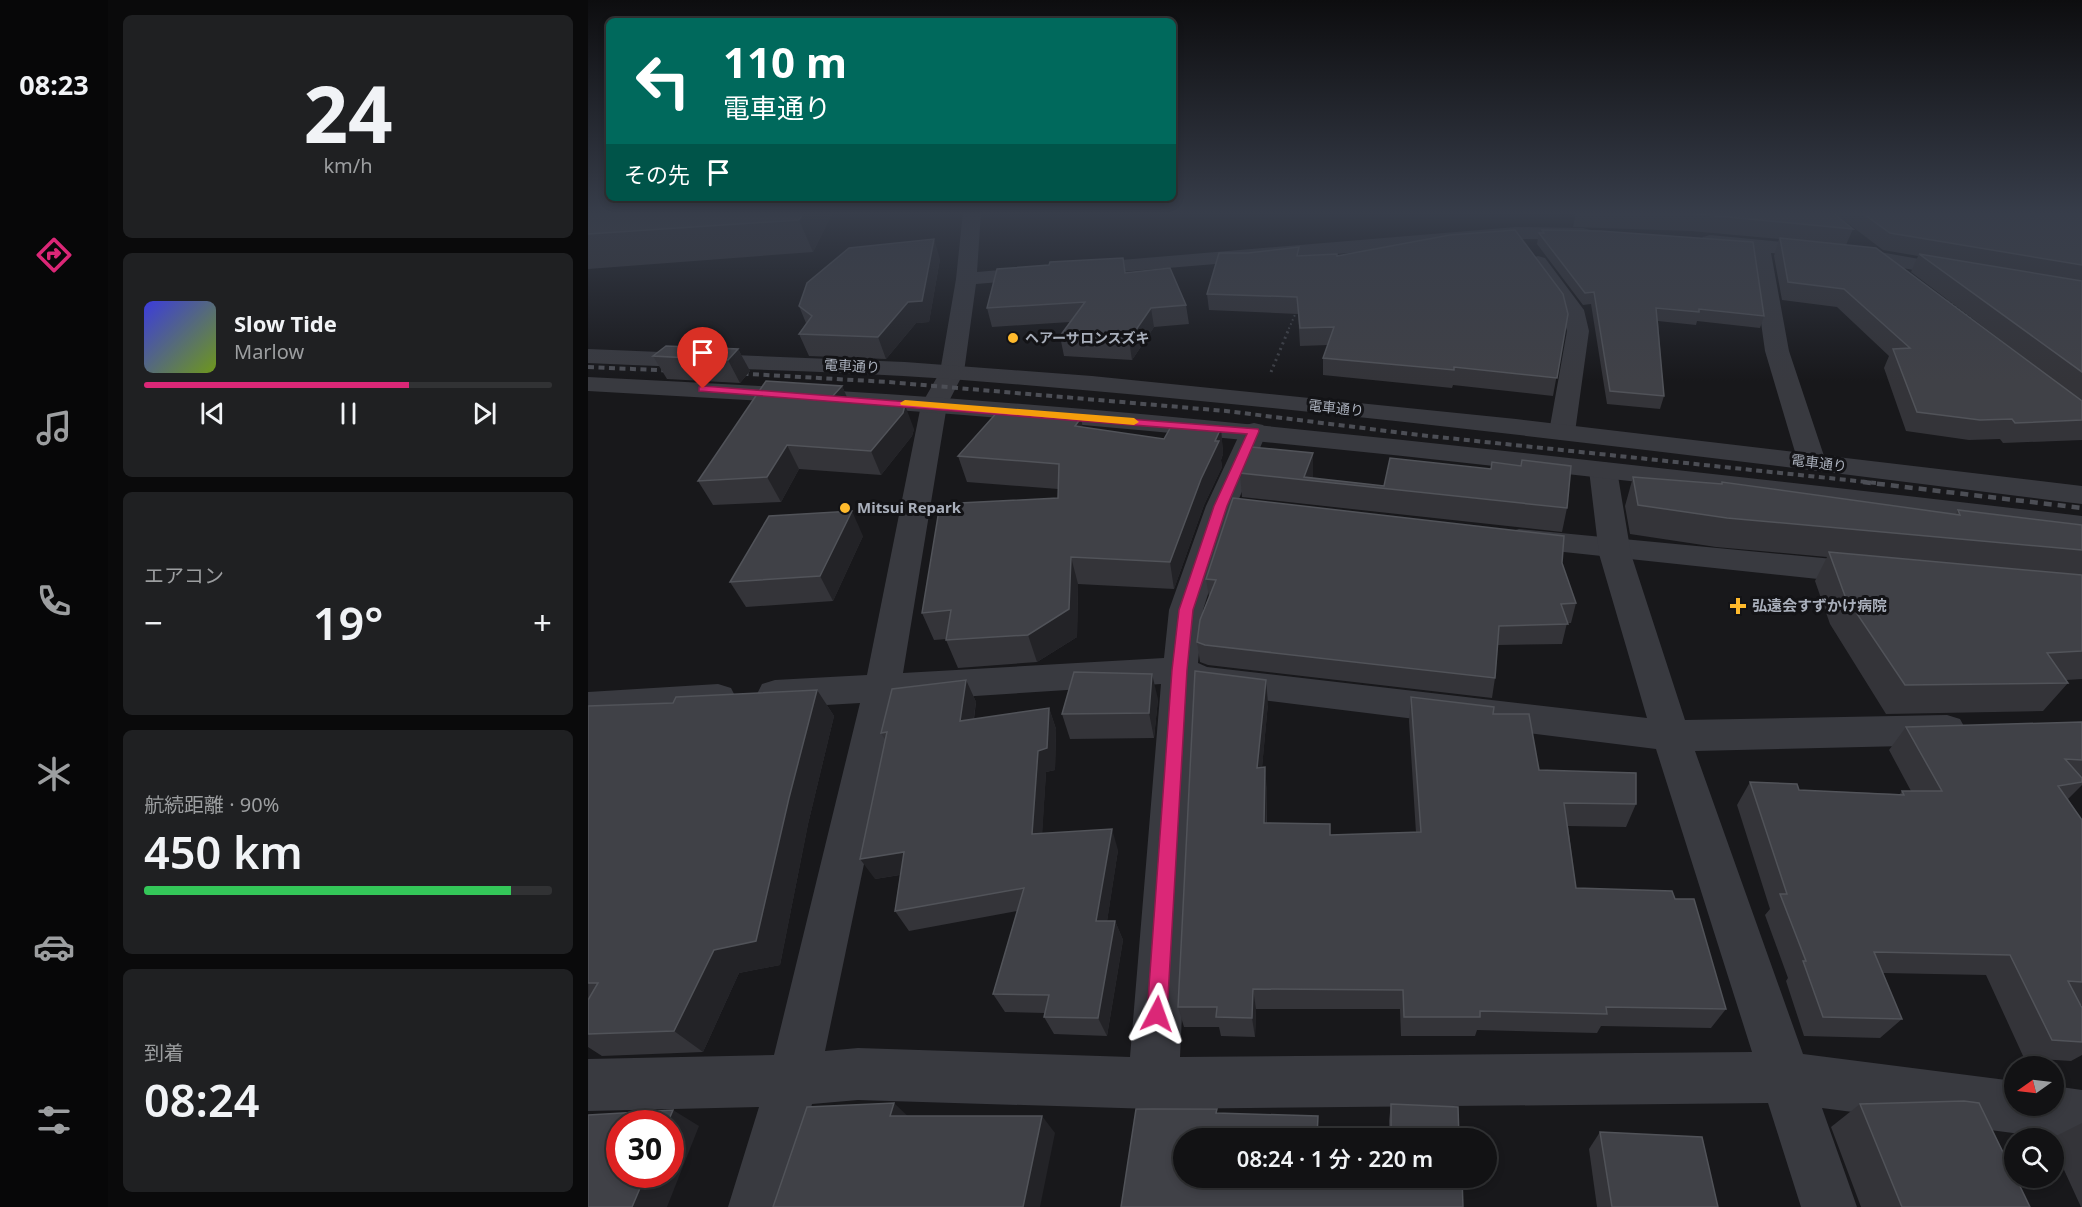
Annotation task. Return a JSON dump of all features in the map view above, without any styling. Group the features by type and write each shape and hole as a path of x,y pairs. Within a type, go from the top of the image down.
{"street":[{"path":"756,1207 793,1080 882,688 967,268"},
{"path":"966,279 1094,268"},
{"path":"1542,268 1573,310 1578,331 1562,432"},
{"path":"1763,268 1777,351 1812,462"},
{"path":"1888,268 1911,286"},
{"path":"1939,268 1978,275"},
{"name":"電車通り","path":"588,356 844,364 943,389 1254,431 2082,525"},
{"name":"電車通り","path":"588,384 943,389 1242,398 1562,432 2082,495"},
{"path":"1152,1083 1186,610 1232,508 1254,431"},
{"path":"1603,470 1615,550 1671,736 1829,1207"},
{"path":"1487,536 1895,576"},
{"path":"588,706 1180,670 1202,680 1671,736 1976,730"},
{"path":"588,1085 793,1080 858,1074 1152,1083 1785,1077 2082,1116"}],"path":[{"path":"1940,295 1978,323"},
{"path":"1267,381 1296,316 1298,305"}],"building":[{"path":"825,268 928,268 922,301 908,302 878,337 799,334 812,316 799,306 807,283"},
{"path":"1124,268 1125,273 1170,268 1186,305 1151,308 1129,340 1060,336 1085,302 987,308 997,269"},
{"path":"1215,268 1544,268 1563,294 1568,314 1557,378 1454,367 1454,370 1323,358 1334,327 1300,328 1297,297 1207,294"},
{"path":"1566,268 1757,268 1764,316 1699,309 1699,312 1656,308 1664,396 1610,391 1594,292 1585,293"},
{"path":"1786,268 1903,268 2082,401 2082,420 2015,423 2012,419 1980,420 1917,412 1893,349 1910,348 1844,289 1788,282"},
{"path":"1939,268 2005,268 2082,281 2082,372"},
{"path":"666,346 738,349 728,360 653,356"},
{"path":"766,381 842,386 832,397 905,405 903,413 871,451 787,445 767,477 698,481"},
{"path":"1000,409 1081,418 1075,426 1164,439 1173,423 1221,428 1215,441 1219,441 1201,479 1170,562 1071,557 1069,609 1028,635 946,640 951,610 922,613 940,504 1058,498 1059,464 958,456"},
{"path":"1251,447 1313,453 1304,477 1384,486 1390,458 1491,469 1492,462 1521,466 1522,460 1571,466 1567,508 1240,473"},
{"path":"1633,477 1722,484 1722,482 1960,515 1958,510 2082,525 2082,550 1727,518 1638,505"},
{"path":"1233,498 1564,536 1562,563 1576,603 1561,604 1568,624 1499,626 1495,678 1205,645 1197,642 1200,620 1216,580 1206,579"},
{"path":"852,511 820,576 730,582 769,516"},
{"path":"1829,552 2082,575 2082,651 2047,653 2068,683 1905,685 1845,596"},
{"path":"1195,671 1266,680 1257,768 1265,767 1264,823 1330,824 1330,835 1421,832 1411,697 1494,707 1493,714 1529,714 1539,770 1636,773 1636,804 1564,803 1576,888 1672,891 1675,899 1694,899 1726,1009 1606,1007 1607,1014 1480,1011 1480,1017 1404,1017 1403,990 1253,989 1252,1018 1216,1017 1217,1007 1178,1007"},
{"path":"1074,672 1152,674 1149,713 1062,714"},
{"path":"966,680 960,721 1049,708 1047,748 1038,751 1032,834 1112,829 1096,921 1115,921 1098,1018 1044,1017 1049,995 993,994 1024,888 895,911 904,852 860,859 887,732 881,733 892,689"},
{"path":"817,690 756,941 714,950 674,1031 588,1034 588,1000 598,983 588,983 588,706 673,703 676,697"},
{"path":"2082,722 2082,760 2065,759 2082,778 2082,782 2058,786 2082,820 2082,982 2068,981 2082,1008 2082,1042 2052,1040 2010,955 1874,952 1902,1019 1823,1017 1803,961 1806,961 1780,894 1787,894 1750,782 1797,784 1799,790 1904,795 1902,791 1942,791 1906,727"},
{"path":"1964,1101 1979,1103 2004,1154 2004,1188 2021,1188 2030,1207 1902,1207 1860,1104"},
{"path":"894,1103 890,1116 1042,1116 1023,1207 773,1207 807,1107"},
{"path":"1391,1104 1458,1107 1459,1128 1391,1128"},
{"path":"1136,1109 1217,1109 1216,1113 1318,1116 1317,1128 1173,1128 1173,1188 1462,1188 1463,1207 1121,1207"},
{"path":"606,1114 606,1188 640,1188 632,1207 588,1207 588,1115"},
{"path":"1600,1132 1702,1137 1718,1207 1612,1207"}],"railway":[{"path":"588,367 678,371"},
{"path":"732,373 888,382 1226,411 1419,435 1876,483"},
{"path":"1863,482 2082,508"}],"slow traffic":[{"path":"905,403 1134,422"}],"place":[{"name":"ヘアーサロンスズキ","path":"1013,338"},
{"name":"Mitsui Repark","path":"845,508"},
{"name":"弘遠会すずかけ病院","path":"1738,606"}],"route":[{"path":"703,389 1254,431 1221,506 1186,610 1157,1014"}]}
